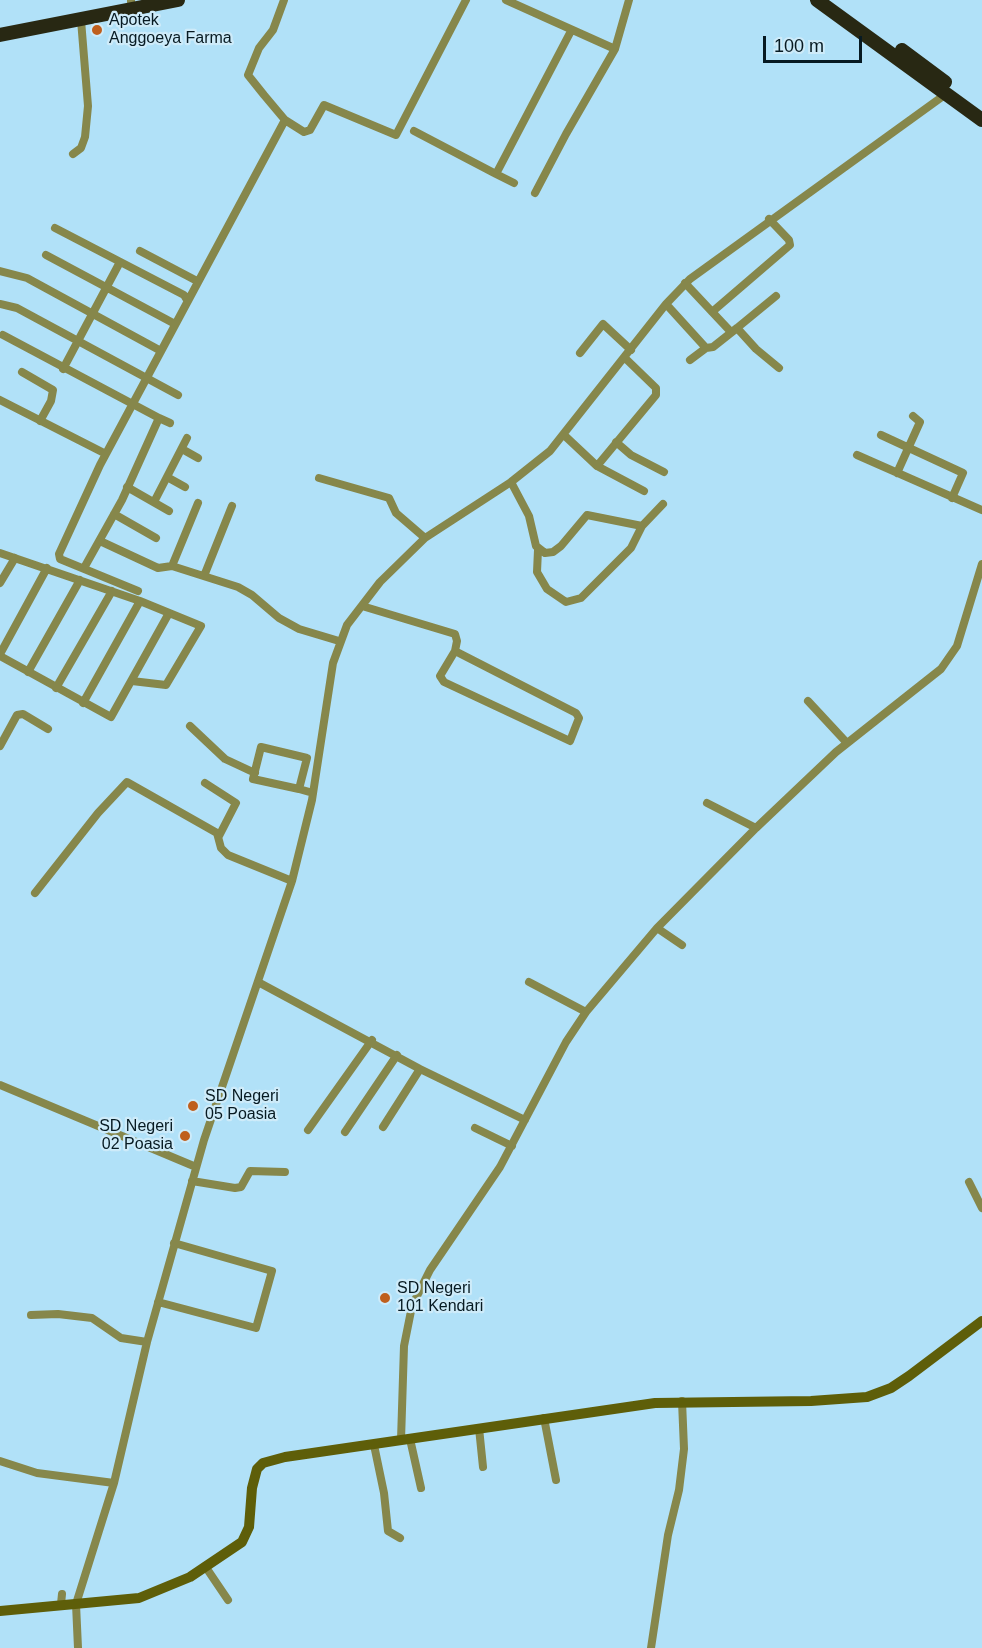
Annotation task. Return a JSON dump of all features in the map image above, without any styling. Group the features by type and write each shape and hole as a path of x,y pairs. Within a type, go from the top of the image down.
{"highway":[{"path":"0,28 81,20 178,0"},
{"path":"817,0 946,94 975,108"},
{"path":"833,0 975,108 982,120"},
{"path":"0,35 134,1"}],"street":[{"path":"284,0 273,30 259,48 248,75 285,120 304,132 308,131 324,105 396,135 466,0"},
{"path":"506,0 571,32 615,50"},
{"path":"535,193 615,50 629,0"},
{"path":"73,154 81,148 85,137 88,106 81,20"},
{"path":"496,174 571,32"},
{"path":"78,1648 76,1604 114,1483 147,1342 196,1167 292,881 313,793 333,663 339,641 347,625 380,582 425,538 512,482 550,451 685,283 769,219 946,94"},
{"path":"138,591 60,559 59,554 106,454 285,120"},
{"path":"414,131 514,183"},
{"path":"712,312 790,245 789,240 769,219"},
{"path":"55,228 184,295 187,300"},
{"path":"140,251 197,281"},
{"path":"46,255 175,324"},
{"path":"63,369 120,262"},
{"path":"0,271 27,279 160,351"},
{"path":"685,283 712,312 779,368"},
{"path":"690,360 706,348 713,347 776,296"},
{"path":"0,304 10,304 178,394"},
{"path":"666,304 706,348"},
{"path":"580,353 603,324 631,350"},
{"path":"3,335 63,369 170,423"},
{"path":"597,466 657,392 625,358"},
{"path":"22,372 53,390 51,401 40,421"},
{"path":"0,400 106,454"},
{"path":"897,473 920,422 913,416"},
{"path":"84,568 114,514 159,418"},
{"path":"564,435 597,466 644,491"},
{"path":"881,435 963,473 952,498"},
{"path":"154,502 187,438"},
{"path":"616,442 631,455 664,472"},
{"path":"182,449 198,458"},
{"path":"857,455 982,510"},
{"path":"167,477 185,487"},
{"path":"319,478 389,498 396,513 425,538"},
{"path":"512,482 529,516 538,550 537,572 547,589 566,602 581,598 617,564 631,548 642,526 663,504"},
{"path":"127,487 169,511"},
{"path":"172,566 198,503"},
{"path":"204,576 232,507"},
{"path":"114,514 156,538"},
{"path":"538,550 545,553 553,552 587,515 642,526"},
{"path":"100,541 158,568 172,566 238,587 252,595 279,618 299,629 339,641"},
{"path":"0,553 140,601 201,626 166,685 132,681"},
{"path":"0,584 15,558"},
{"path":"47,568 0,655 82,703 111,717 169,613"},
{"path":"421,1488 406,1439 404,1346 412,1306 430,1270 512,1146 566,1042 612,978 657,928 756,828 847,743 934,676 950,659 957,646 981,568"},
{"path":"28,672 80,580"},
{"path":"56,688 112,591"},
{"path":"82,703 140,601"},
{"path":"362,606 454,634 455,651 440,676 444,682 570,741 579,718 576,713 455,651"},
{"path":"808,701 847,743"},
{"path":"0,746 16,715 23,714 48,729"},
{"path":"190,726 225,759 255,773"},
{"path":"299,789 307,758 261,747 253,778 313,793"},
{"path":"35,893 98,813 127,782 219,836"},
{"path":"205,783 236,803 219,836 221,848 228,855 292,881"},
{"path":"707,803 756,828"},
{"path":"657,928 682,945"},
{"path":"258,982 372,1040 420,1069 525,1120"},
{"path":"529,982 586,1012"},
{"path":"308,1130 372,1040"},
{"path":"345,1132 397,1055"},
{"path":"383,1127 420,1069"},
{"path":"0,1085 196,1167"},
{"path":"475,1128 512,1146"},
{"path":"192,1181 236,1188 242,1186 250,1171 285,1172"},
{"path":"969,1182 982,1208"},
{"path":"158,1302 256,1328 272,1271 174,1244"},
{"path":"31,1315 58,1314 92,1318 122,1338 147,1342"},
{"path":"0,1611 61,1599 76,1604 120,1601 150,1595 190,1576 238,1546 246,1537 254,1475 263,1463 285,1457 544,1418 682,1401 811,1401 867,1397 891,1388 982,1321"},
{"path":"651,1648 668,1535 679,1490 684,1449 682,1401"},
{"path":"544,1418 556,1480"},
{"path":"479,1428 483,1467"},
{"path":"374,1444 384,1492 387,1529 399,1538"},
{"path":"0,1461 37,1473 114,1483"},
{"path":"205,1566 228,1600"}],"place":[{"name":"Apotek Anggoeya Farma","path":"97,30"},
{"name":"SD Negeri 05 Poasia","path":"193,1106"},
{"name":"SD Negeri 02 Poasia","path":"185,1136"},
{"name":"SD Negeri 101 Kendari","path":"385,1298"}]}
